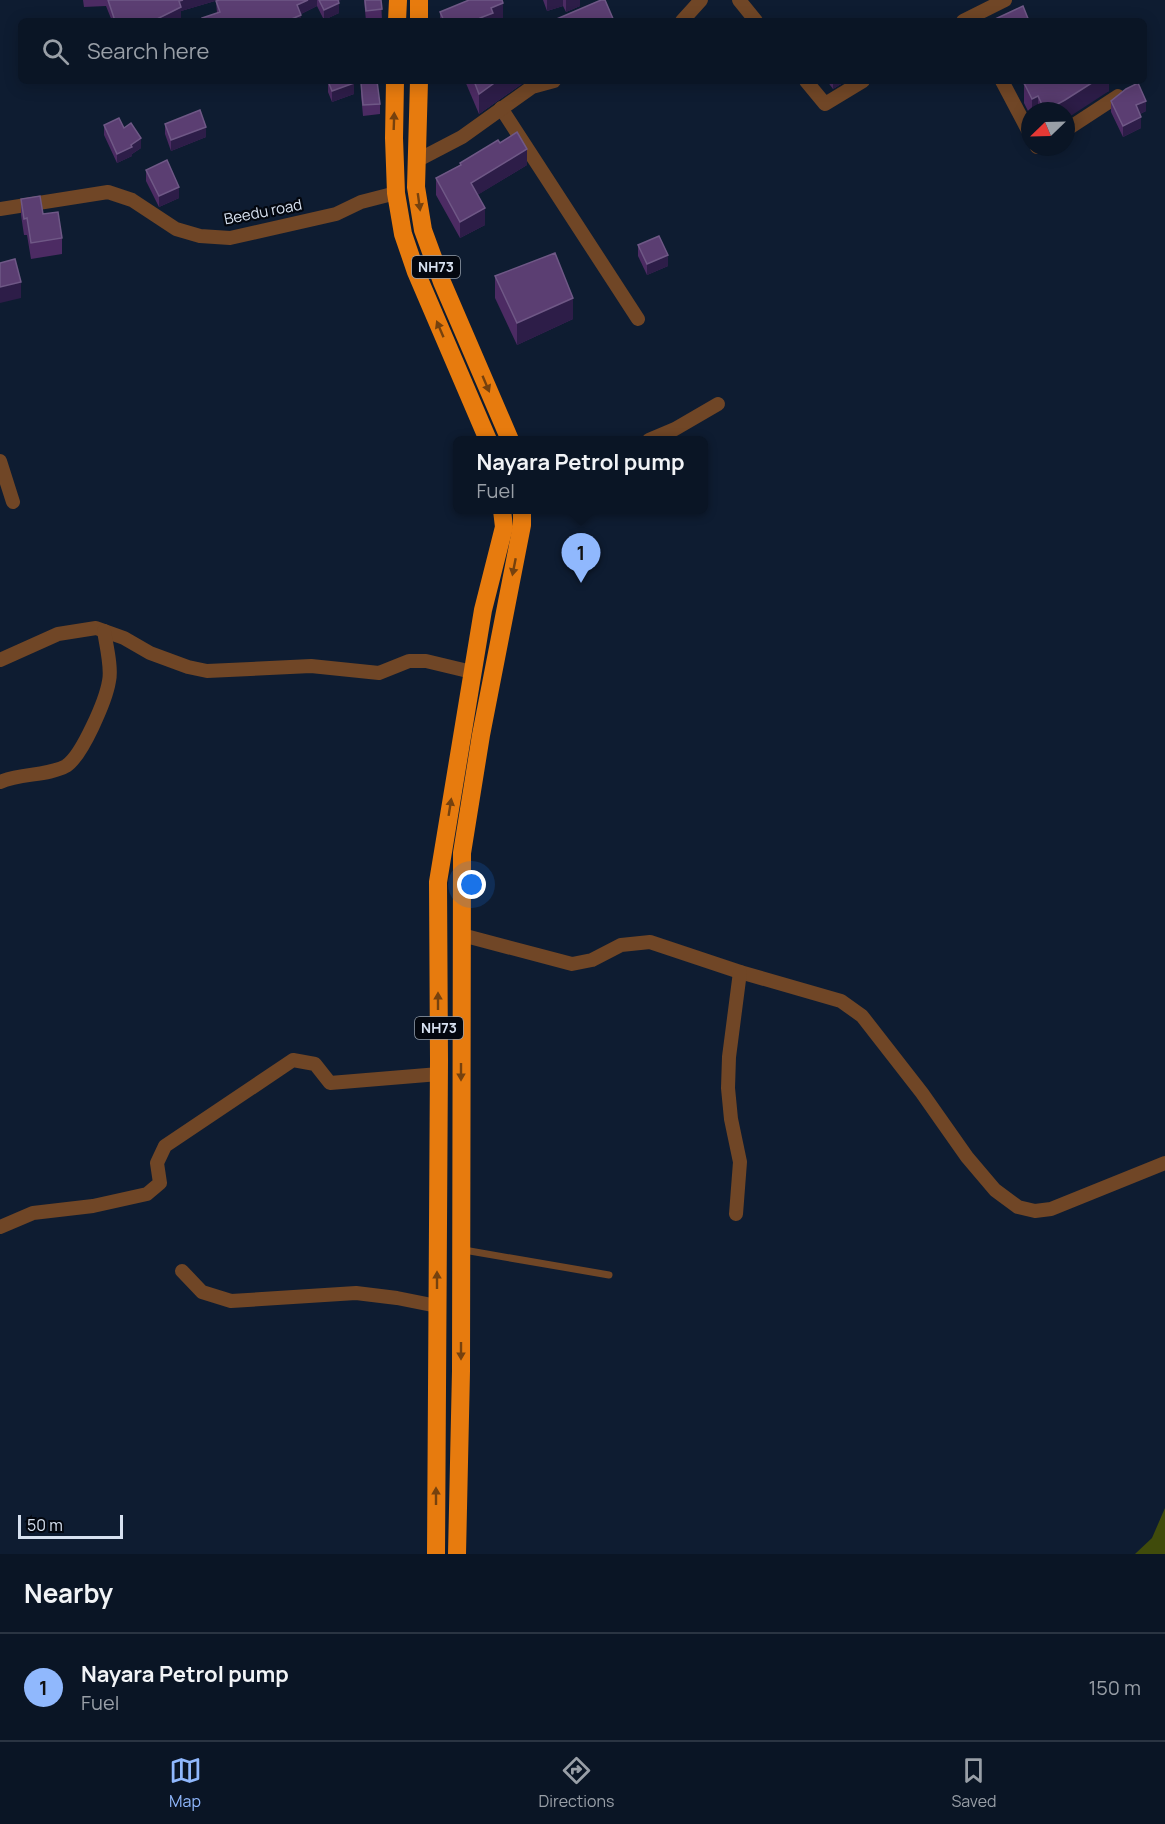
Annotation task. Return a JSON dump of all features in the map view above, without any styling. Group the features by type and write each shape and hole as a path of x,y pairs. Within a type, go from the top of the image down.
{"highway":[{"path":"397,18 398,0"},
{"path":"419,0 419,18"},
{"name":"NH73","path":"395,84 396,193 403,234 416,272 486,436"},
{"name":"NH73","path":"419,84 416,187 423,230 442,282 508,436"},
{"name":"NH73","path":"436,1554 438,882 483,610 504,527 502,514"},
{"name":"NH73","path":"457,1554 461,1371 462,853 481,735 522,525 522,514"}],"street":[{"path":"685,18 701,0"},
{"path":"738,0 753,18"},
{"path":"971,18 1005,0"},
{"path":"416,161 462,137 532,87 543,84"},
{"path":"808,84 825,104 858,84"},
{"path":"1004,84 1021,117"},
{"path":"1075,124 1118,96"},
{"path":"501,108 638,319"},
{"name":"Beedu road","path":"0,209 108,192 132,201 176,229 200,236 230,238 336,214 361,202 396,193"},
{"path":"660,436 718,404"},
{"path":"0,461 13,502"},
{"path":"0,660 58,634 96,628 124,638 150,653 188,667 207,671 311,666 379,674 409,661 426,661 472,672"},
{"path":"0,782 11,777 65,767 76,758 92,727 110,679 104,631"},
{"path":"462,935 572,964 592,960 621,945 650,942 740,972 842,1001 862,1016 922,1093 967,1157 995,1190 1018,1207 1035,1211 1051,1209 1165,1163"},
{"path":"736,1214 740,1162 731,1119 728,1088 729,1057 740,972"},
{"path":"0,1227 33,1213 93,1206 147,1194 160,1183 157,1163 165,1146 293,1060 315,1064 330,1083 439,1074"},
{"path":"182,1271 202,1292 231,1301 356,1293 437,1306"}],"lane":[{"path":"461,1250 609,1275"}],"green space":[{"path":"1165,1508 1165,1554 1135,1554 1152,1538"}],"building":[{"path":"108,0 183,0 179,1 181,7 159,18 114,18"},
{"path":"308,0 297,5 301,15 294,18 202,18 220,12 216,1"},
{"path":"319,0 338,0 339,3 324,10"},
{"path":"365,0 381,0 382,9 366,11"},
{"path":"469,0 502,0 503,3 491,8 493,13 480,18 443,18 440,12"},
{"path":"605,0 613,18 559,18"},
{"path":"1023,6 1028,18 997,18"},
{"path":"329,84 351,84 332,91"},
{"path":"361,84 377,84 380,104 363,105"},
{"path":"475,84 493,84 479,94"},
{"path":"1024,84 1090,84 1061,102 1041,102 1038,96 1032,99"},
{"path":"1138,84 1146,101 1136,105 1141,117 1123,126 1111,101 1126,89"},
{"path":"200,110 206,127 171,140 165,124"},
{"path":"119,118 124,128 131,123 141,138 131,145 132,147 117,154 104,125"},
{"path":"517,132 527,149 471,183 485,208 460,222 436,178 461,165 460,163 498,140 500,143"},
{"path":"167,160 179,187 159,196 146,170"},
{"path":"40,196 43,214 58,212 62,238 31,243 21,199"},
{"path":"659,236 668,255 647,264 638,245"},
{"path":"555,253 573,298 517,323 495,276"},
{"path":"15,259 21,282 0,287 0,263"}],"place":[{"name":"Nayara Petrol pump","path":"581,583"}]}
